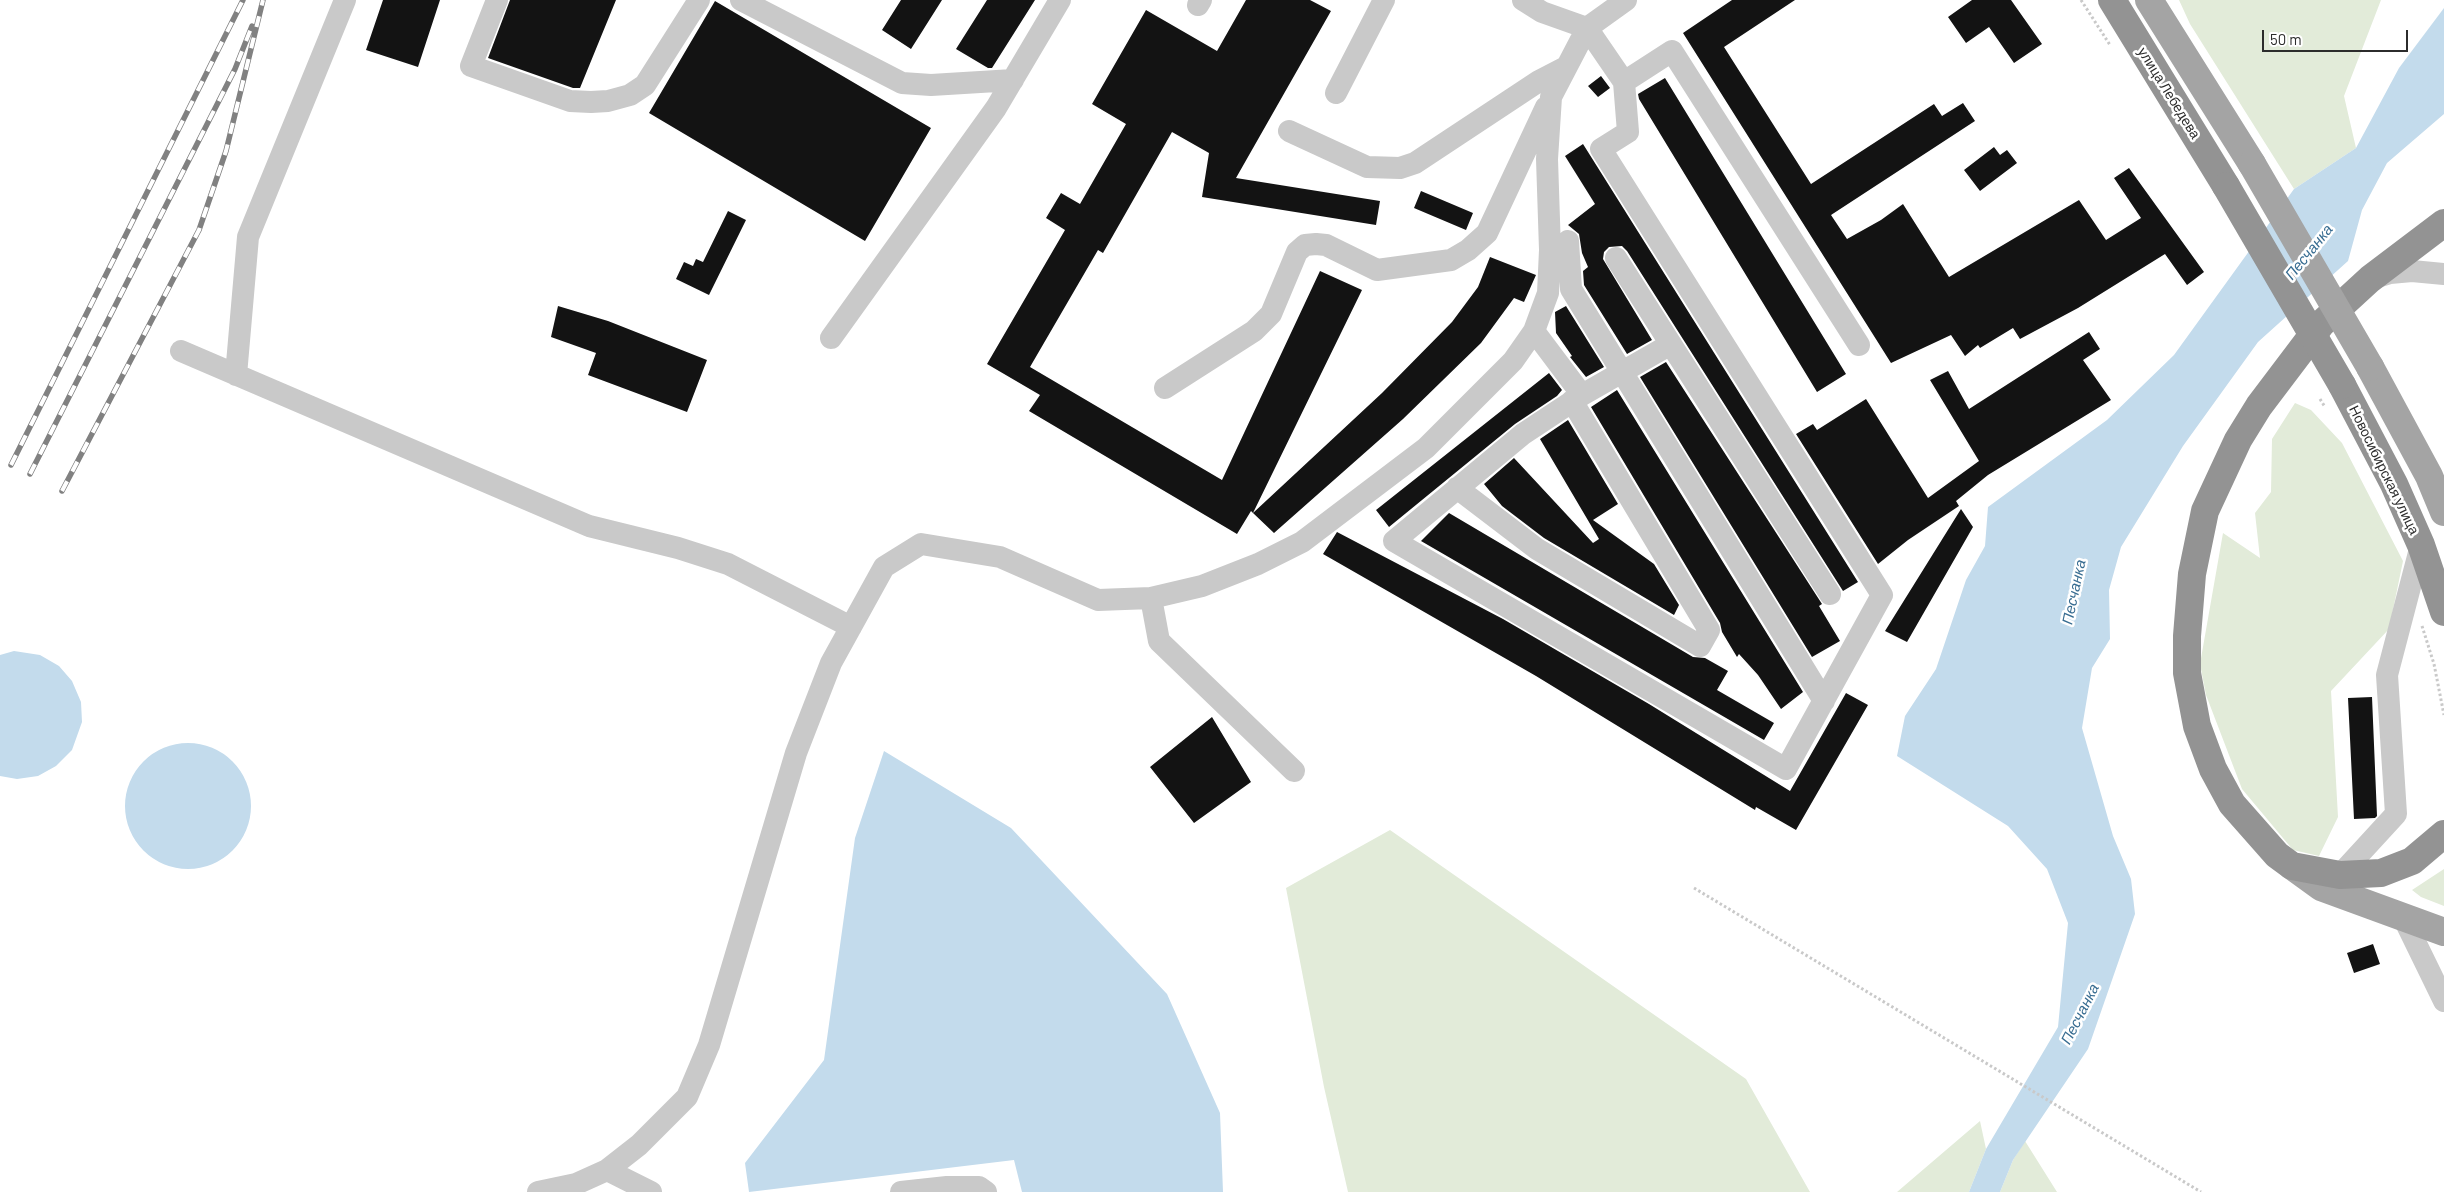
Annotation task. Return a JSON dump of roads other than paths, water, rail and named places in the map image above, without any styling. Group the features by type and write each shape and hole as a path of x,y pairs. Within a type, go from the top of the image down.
{"highway":[{"name":"улица Лебедева","path":"2112,0 2226,186 2331,392"},
{"path":"2444,223 2370,279 2321,324 2259,406 2238,440 2205,510 2192,574 2187,636 2187,673 2197,726 2213,769 2232,804 2270,848 2292,866 2340,875 2381,873 2412,860 2444,834"},
{"name":"Новосибирская улица","path":"2331,392 2394,484 2421,546 2432,617"}],"main road":[{"path":"2149,0 2252,164 2436,480 2444,512"},
{"path":"2292,866 2321,887 2404,919 2444,932"}],"street":[{"path":"236,375 248,237 345,0"},
{"path":"497,0 471,66 570,101 591,102 608,101 630,95 645,85 699,0"},
{"path":"742,0 902,83 931,85 1013,80"},
{"path":"831,338 996,108 1060,0"},
{"path":"1336,92 1384,0"},
{"path":"1523,0 1542,12 1587,28 1624,82 1628,132 1602,149 1882,595 1786,769 1394,541 1523,434 1577,398 1672,344"},
{"path":"1165,388 1254,331 1271,314 1297,252 1306,245 1326,246 1377,270 1451,260 1468,250 1487,233 1566,67 1587,28 1626,0"},
{"path":"1624,82 1672,51 1859,345"},
{"path":"1289,131 1367,167 1400,168 1415,164 1539,81 1566,67"},
{"path":"538,1192 576,1184 607,1170 639,1145 687,1097 709,1045 796,753 831,664 884,567 921,544 1000,557 1098,600 1151,598 1202,586 1258,564 1302,542 1426,448 1513,361 1534,331 1548,292 1550,250 1547,159 1551,98"},
{"path":"1568,241 1571,289 1824,701"},
{"path":"1616,258 1830,594"},
{"path":"2370,279 2390,273 2412,271 2444,274"},
{"path":"1457,488 1537,549 1700,646 1709,630 1577,398 1534,331"},
{"path":"181,351 589,526 678,548 728,564 851,626"},
{"path":"2340,875 2396,814 2387,675 2421,546"},
{"path":"1151,598 1159,641 1294,771"},
{"path":"2404,919 2444,1001"},
{"path":"607,1170 651,1192"},
{"path":"901,1192 947,1187 979,1187 986,1192"}],"water":[{"name":"Песчанка","path":"2444,8 2444,114 2387,163 2362,210 2348,261 2258,342 2183,446 2121,547 2109,590 2110,639 2092,668 2082,728 2113,836 2131,879 2135,914 2088,1049 2013,1160 2000,1192 1969,1192 1986,1149 2058,1027 2068,923 2047,869 2008,826 1897,756 1905,716 1936,669 1966,580 1985,546 1988,507 2107,420 2174,355 2294,189 2356,148 2399,68"},
{"path":"14,651 40,655 59,666 72,681 81,702 82,722 72,750 56,766 38,776 17,779 0,776 0,655"},
{"path":"188,743 212,748 233,761 246,782 251,806 246,830 233,851 212,864 188,869 164,864 143,851 130,830 125,806 130,782 143,761 164,748"},
{"path":"884,751 1011,828 1167,994 1220,1113 1223,1192 1022,1192 1014,1160 749,1192 745,1163 824,1060 855,838"}],"railway":[{"path":"11,465 243,0"},
{"path":"62,491 199,230 226,151 263,0"},
{"path":"30,474 235,69 252,26"}]}
